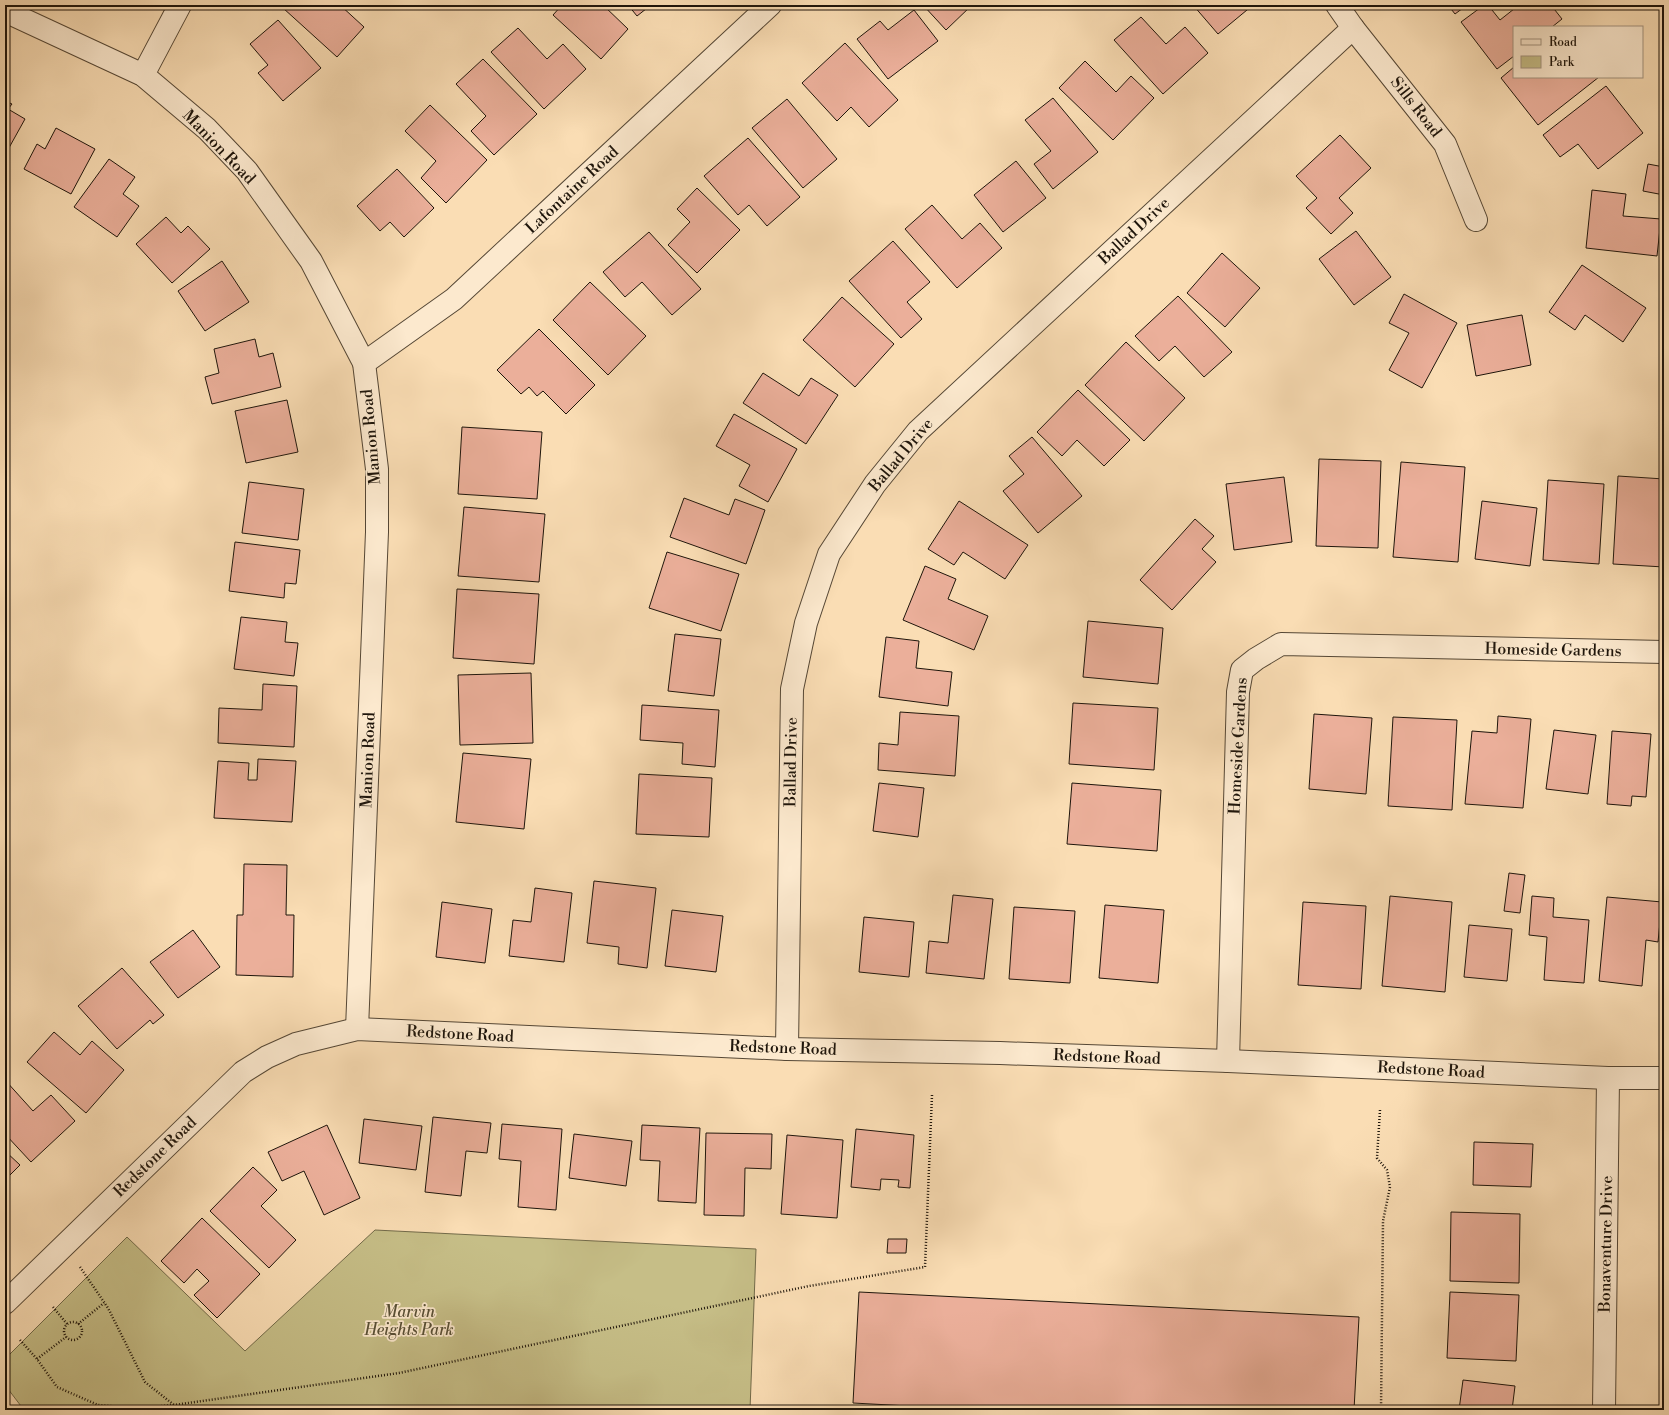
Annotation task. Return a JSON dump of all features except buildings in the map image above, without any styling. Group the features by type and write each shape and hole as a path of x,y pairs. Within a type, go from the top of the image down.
{"street":[{"path":"143,75 180,5"},
{"name":"Lafontaine Road","path":"364,363 454,299 770,5"},
{"name":"Sills Road","path":"1337,5 1353,28 1445,144 1476,220"},
{"name":"Manion Road","path":"5,11 143,75 207,129 247,171 311,261 364,363 376,468 377,532 357,1030"},
{"name":"Ballad Drive","path":"787,1049 792,689 806,623 829,554 875,484 918,431 1353,28"},
{"name":"Homeside Gardens","path":"1228,1061 1238,692 1242,670 1256,658 1281,644 1664,652"},
{"name":"Redstone Road","path":"5,1303 243,1072 296,1044 357,1030 787,1049 1000,1053 1228,1061 1608,1078 1664,1078"},
{"name":"Bonaventure Drive","path":"1604,1410 1608,1078"}],"path":[{"path":"20,1340 37,1359 57,1387 98,1405 136,1408 174,1405 399,1373 809,1286 925,1267 932,1095"},
{"path":"1380,1110 1377,1158 1387,1170 1390,1187 1383,1221 1381,1410"},
{"path":"65,1245 104,1303 145,1382 174,1405 177,1410"},
{"path":"78,1324 104,1303"},
{"path":"53,1307 67,1324"},
{"path":"73,1322 78,1324 81,1329 79,1337 71,1340 66,1337 64,1331 67,1324 73,1322"},
{"path":"37,1359 66,1337"}],"green space":[{"name":"Marvin Heights Park","path":"375,1230 756,1249 750,1410 24,1410 5,1385 5,1359 127,1237 245,1351"}]}
